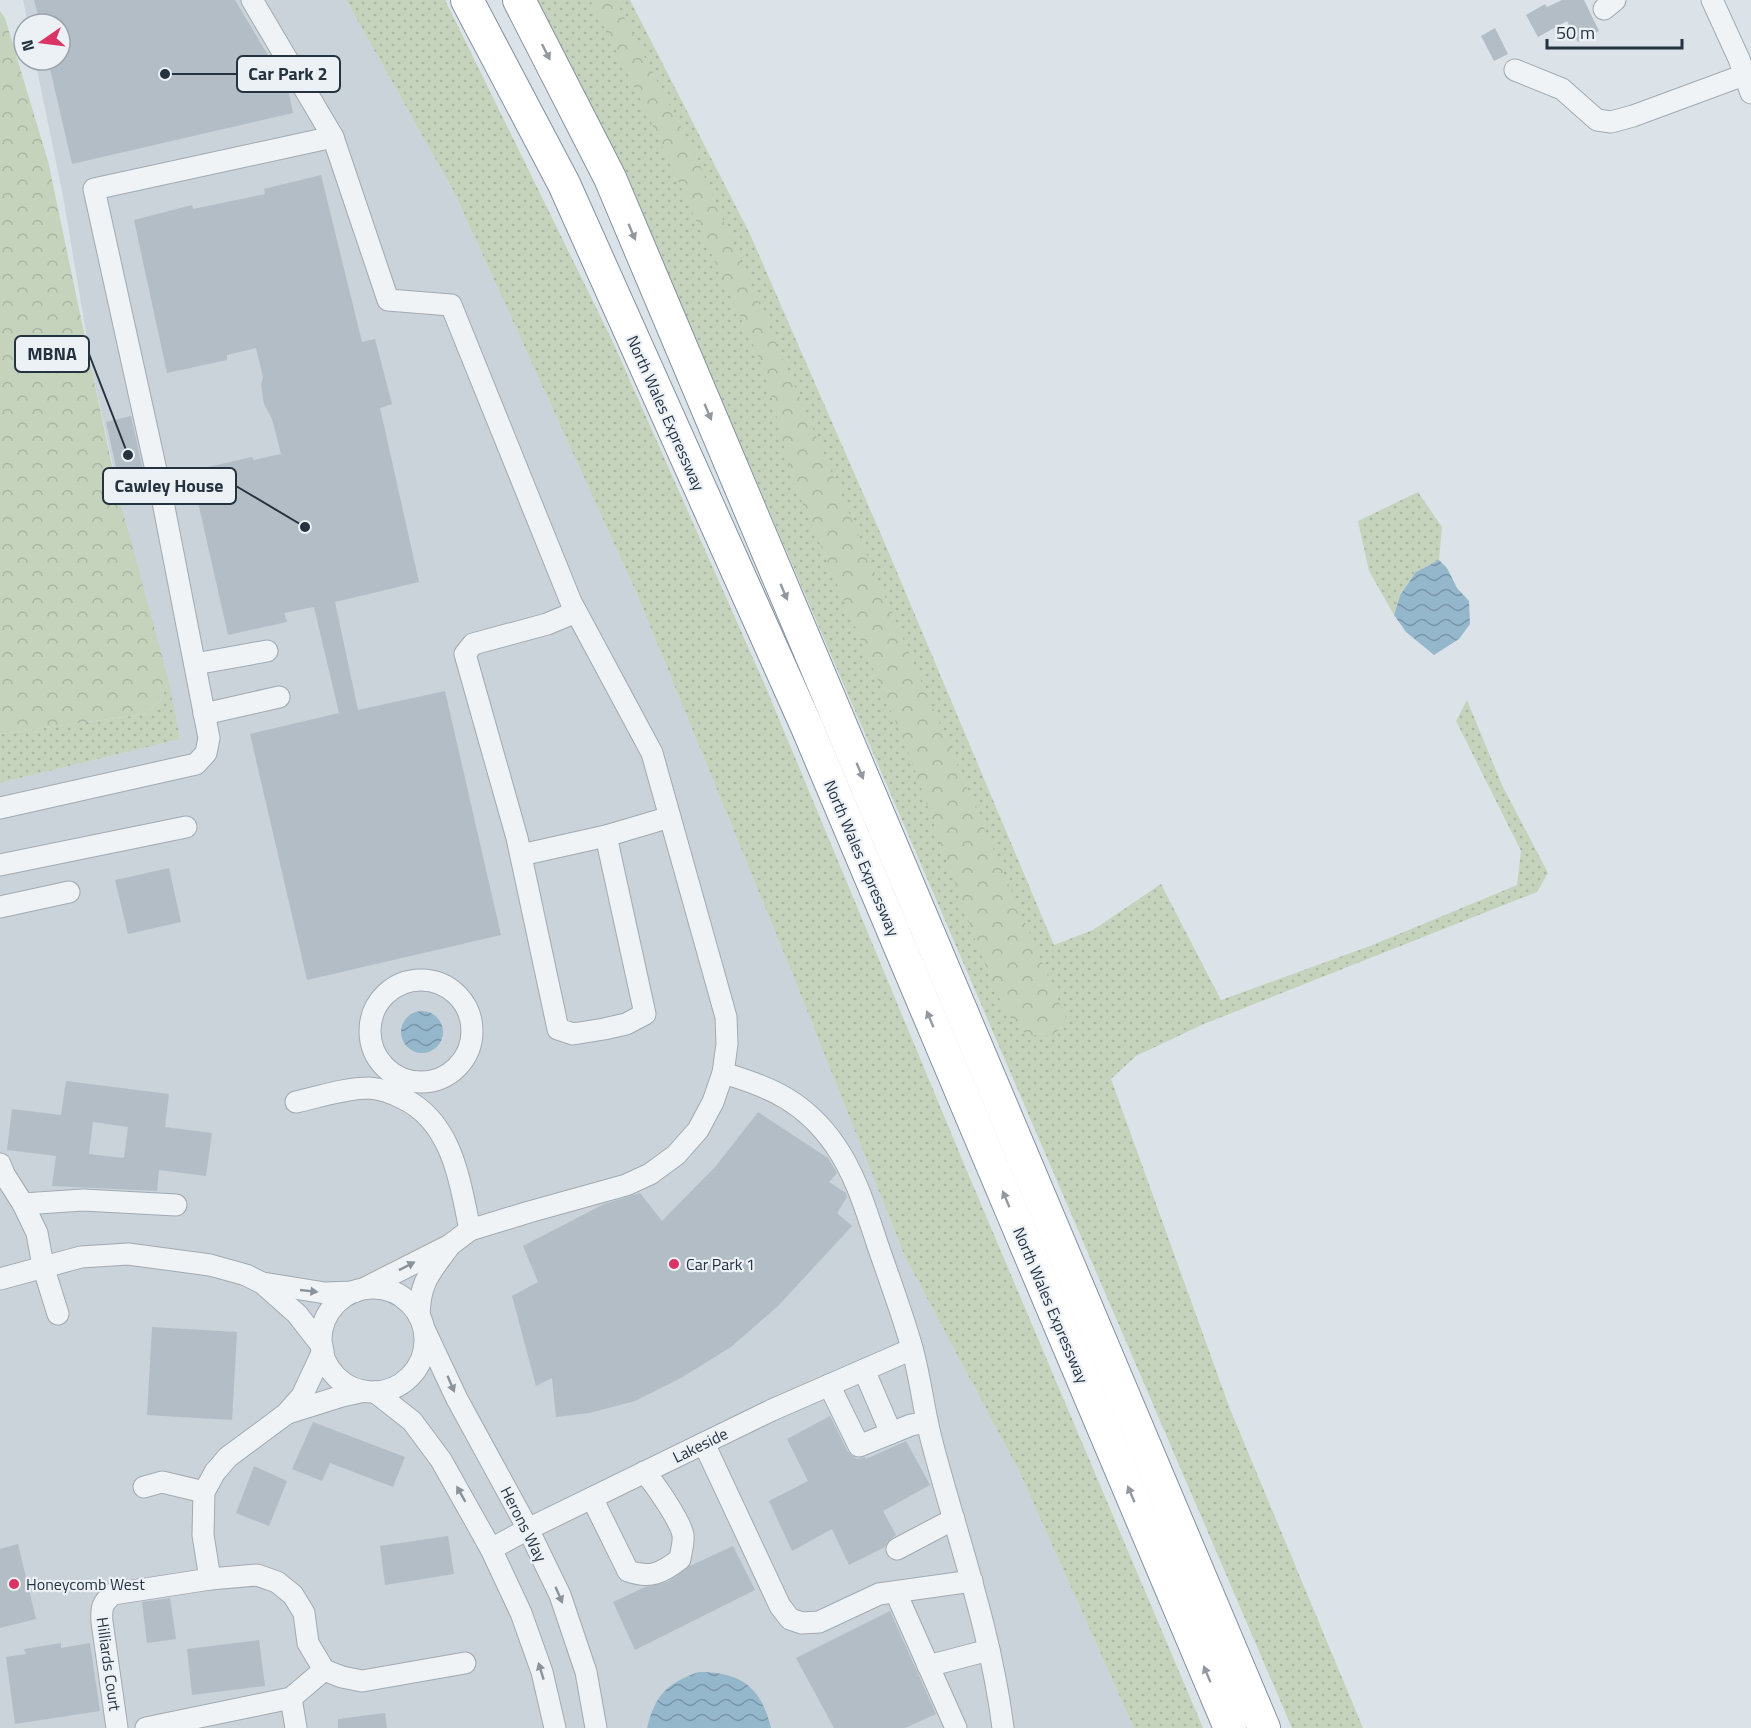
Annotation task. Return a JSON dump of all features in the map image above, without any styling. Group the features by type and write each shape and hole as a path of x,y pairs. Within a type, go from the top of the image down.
{"highway":[{"name":"North Wales Expressway","path":"467,0 564,184 802,717 1230,1728"},
{"name":"North Wales Expressway","path":"519,0 610,178 1265,1728"}],"street":[{"path":"252,0 333,137 388,300 451,305 576,612 652,753 726,1017 727,1044 723,1073 713,1102 698,1130 676,1155 650,1174 626,1185 470,1230 450,1245 340,1300 328,1314 324,1324 322,1348 302,1396 286,1414 228,1457 215,1472 204,1492 203,1535 210,1579 257,1575 277,1582 293,1595 304,1613 308,1643 324,1670 342,1677 363,1681 465,1663"},
{"path":"1515,70 1562,90 1597,120 1611,122 1748,84 1712,0"},
{"path":"0,808 196,764 206,753 209,738 164,502 94,189 333,137"},
{"path":"576,612 547,624 473,644 465,654 521,855 558,1029 573,1034 626,1024 645,1014 606,836"},
{"path":"195,664 267,651"},
{"path":"204,714 279,697"},
{"path":"521,855 606,836 670,817"},
{"path":"0,865 186,827"},
{"path":"0,907 69,892"},
{"path":"418,980 433,981 448,987 460,998 468,1011 472,1027 471,1042 465,1057 454,1069 441,1078 430,1081 409,1080 389,1070 381,1062 373,1049 370,1033 372,1017 378,1003 389,991 402,983 418,980"},
{"path":"381,1062 390,1092"},
{"path":"723,1073 760,1084 779,1093 808,1114 835,1144 860,1191 912,1349 927,1422 989,1650 1003,1728"},
{"path":"432,1119 430,1105 432,1092 441,1078"},
{"path":"296,1102 368,1088 390,1092 411,1102 432,1119 445,1137 459,1181 470,1230"},
{"path":"0,1164 37,1233 43,1266 58,1314"},
{"path":"23,1204 83,1200 176,1205"},
{"path":"286,1414 312,1405 389,1390 402,1384 417,1370 424,1354 420,1297 424,1282 450,1245"},
{"path":"0,1279 81,1257 138,1255 210,1265 246,1275 262,1283 297,1314 322,1348 331,1370 339,1379 355,1389 370,1392 412,1421 441,1460 491,1550 521,1613 542,1672 555,1728"},
{"path":"262,1283 325,1293 360,1290 393,1291 410,1302 422,1324"},
{"name":"Herons Way","path":"422,1324 457,1399 528,1529 560,1595 586,1672 596,1728"},
{"name":"Lakeside","path":"491,1550 528,1529 702,1444 912,1349"},
{"path":"864,1370 891,1433"},
{"path":"829,1385 859,1446 911,1425 927,1422"},
{"path":"702,1444 707,1450 780,1606 790,1619 802,1623 819,1622 879,1594 972,1581"},
{"path":"592,1498 628,1571 644,1576 665,1571 680,1559 683,1535 669,1506 644,1472"},
{"path":"144,1487 162,1482 204,1492"},
{"path":"897,1549 954,1519"},
{"name":"Hilliards Court","path":"117,1728 102,1622 101,1610 104,1601 113,1594 210,1579"},
{"path":"896,1593 956,1728"},
{"path":"928,1666 989,1650"},
{"path":"146,1728 175,1725 291,1698 324,1670"},
{"path":"291,1698 296,1728"}],"shaded area":[{"path":"23,0 346,0 454,192 636,592 905,1257 1019,1471 1134,1728 0,1728 0,783 180,739 120,498 93,374 63,196 37,72 72,72 72,12 26,12"}],"green space":[{"path":"346,0 445,0 451,12 612,340 764,683 964,1164 1203,1728 1134,1728 1019,1471 905,1257 636,592 454,192"},
{"path":"531,0 630,0 749,232 886,546 1054,945 1093,930 1161,884 1221,1000 1370,946 1517,885 1521,851 1456,721 1467,700 1502,785 1548,873 1537,892 1204,1024 1136,1056 1111,1079 1230,1409 1363,1728 1292,1728 749,464 632,200"},
{"path":"590,0 615,0 694,152 1066,1018 1062,1027 1051,1036 1025,1033 1014,1023 999,998 976,942 906,746 793,481 765,371 641,100"},
{"path":"0,11 5,18 12,41 12,72 21,72 48,161 116,485 168,679 161,700 145,714 0,734"},
{"path":"1418,492 1442,527 1439,560 1416,572 1400,594 1394,615 1369,571 1358,521"},
{"path":"168,679 180,739 0,783 0,734 145,714 161,700"}],"water":[{"path":"1439,560 1447,568 1457,588 1469,601 1470,624 1459,639 1434,655 1406,632 1394,615 1400,595 1416,572"},
{"path":"422,1011 437,1017 443,1032 437,1047 422,1053 407,1047 401,1032 407,1017"},
{"path":"699,1672 727,1675 747,1685 761,1702 771,1728 647,1728 654,1707 664,1692 678,1681"}],"building":[{"path":"34,0 235,0 288,89 293,113 72,164 51,72 72,72 72,12 37,12"},
{"path":"1562,0 1584,0 1599,31 1578,42 1567,21 1538,37 1526,15 1545,4 1547,7"},
{"path":"1495,28 1508,54 1494,61 1481,36"},
{"path":"321,175 362,342 375,339 392,404 380,408 419,582 335,602 358,710 445,691 501,935 307,980 250,734 339,713 314,607 284,613 287,622 228,635 191,471 252,457 254,460 281,454 272,419 264,404 261,385 263,377 256,348 227,355 227,360 167,373 134,220 192,205 193,209 265,194 264,189"},
{"path":"131,416 148,492 123,498 106,422"},
{"path":"169,868 181,922 128,934 115,880"},
{"path":"66,1081 169,1094 165,1127 212,1133 206,1176 159,1170 157,1191 52,1186 56,1156 7,1150 12,1109 61,1115","holes":["93,1122 128,1127 124,1158 89,1154"]},
{"name":"Car Park 1","path":"758,1112 828,1158 837,1173 829,1182 846,1193 847,1197 837,1213 852,1226 778,1306 731,1347 681,1378 635,1401 589,1413 556,1417 552,1378 536,1386 512,1296 538,1282 523,1246 604,1204 640,1193 662,1221 716,1166"},
{"path":"152,1327 237,1332 232,1420 147,1415"},
{"path":"830,1416 848,1452 857,1459 865,1457 866,1459 906,1441 930,1485 883,1511 896,1535 887,1542 885,1547 849,1565 832,1529 792,1551 769,1501 808,1481 787,1439"},
{"path":"313,1422 405,1457 393,1487 330,1463 322,1481 292,1469"},
{"path":"254,1466 287,1481 269,1526 236,1513"},
{"path":"448,1536 454,1574 385,1585 380,1546"},
{"name":"Honeycomb West","path":"18,1544 36,1619 0,1628 0,1549"},
{"path":"733,1546 755,1590 635,1650 613,1602 645,1587 667,1582 690,1566"},
{"path":"170,1598 176,1639 147,1643 142,1602"},
{"path":"890,1611 936,1714 905,1728 834,1728 796,1658"},
{"path":"259,1640 265,1686 192,1695 187,1649"},
{"path":"61,1643 61,1648 90,1643 100,1711 15,1724 6,1657 26,1654 24,1649"},
{"path":"385,1713 387,1728 338,1728 338,1719"}],"place":[{"name":"Car Park 2","path":"165,74"},
{"name":"MBNA","path":"128,455"},
{"name":"Cawley House","path":"305,527"},
{"name":"Car Park 1","path":"674,1264"},
{"name":"Honeycomb West","path":"14,1584"}]}
